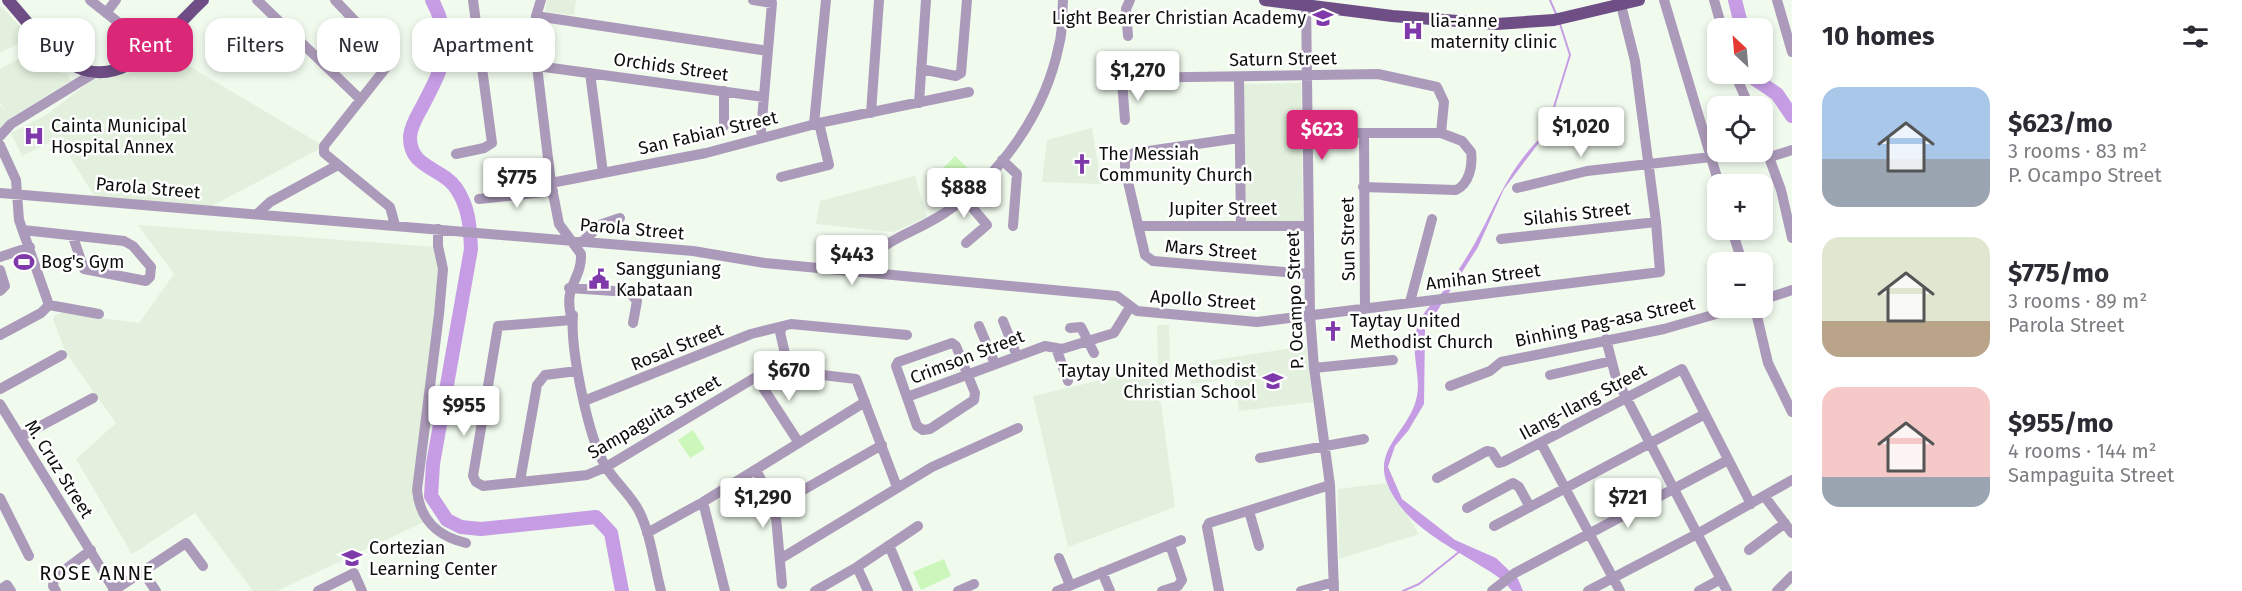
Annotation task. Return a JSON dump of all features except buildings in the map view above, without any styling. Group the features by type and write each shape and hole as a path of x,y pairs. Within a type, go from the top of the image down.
{"main road":[{"path":"8,0 48,45 65,60 80,69 96,72 107,70"},
{"path":"184,18 203,0"},
{"path":"1266,0 1497,24 1560,19 1639,0"}],"street":[{"path":"90,0 112,18"},
{"path":"106,13 117,0"},
{"path":"257,0 359,98"},
{"path":"335,0 392,60 359,98 324,146 324,153 390,207 395,225"},
{"path":"456,154 484,148 492,142 472,0"},
{"path":"541,0 536,16 768,51"},
{"path":"753,0 772,3 761,130"},
{"path":"781,177 829,165 816,124 826,0"},
{"path":"871,113 879,0"},
{"path":"919,103 926,0"},
{"path":"921,69 956,76 961,73 966,0"},
{"path":"858,272 872,253 942,214 964,198 1002,160 1039,106 1051,76 1060,44 1063,0"},
{"path":"1128,36 1126,9 1130,0"},
{"path":"1664,0 1707,144"},
{"path":"1714,0 1719,18"},
{"path":"1777,0 1792,52"},
{"name":"P. Ocampo Street","path":"1305,3 1310,315 1314,368 1329,485 1334,587"},
{"path":"1621,5 1635,61 1656,222"},
{"name":"Orchids Street","path":"555,68 764,97"},
{"path":"0,136 11,124 96,72"},
{"path":"538,72 552,187 559,224 563,232 577,240 580,249 581,259 569,288 567,304 572,320 577,371 584,401 606,467 629,494 647,533 661,591"},
{"path":"590,73 603,173"},
{"name":"Saturn Street","path":"1125,120 1122,81 1126,78 1378,74 1437,87 1444,102 1441,133"},
{"path":"1239,77 1241,226"},
{"path":"724,91 724,126"},
{"name":"San Fabian Street","path":"479,199 552,187 603,173 706,153 816,124 969,92"},
{"path":"1307,133 1441,133 1462,141 1471,152 1469,174 1461,188 1451,191 1364,187"},
{"name":"Sun Street","path":"1364,133 1365,309"},
{"path":"1138,226 1125,169 1128,156 1239,138"},
{"path":"0,145 16,180 19,220 49,305"},
{"path":"1773,156 1792,150"},
{"path":"1517,188 1587,171 1707,157"},
{"path":"1002,160 1017,174 1013,225"},
{"path":"1772,162 1792,238"},
{"path":"257,214 270,202 338,165"},
{"name":"Parola Street","path":"0,193 577,240 728,255 765,263 1118,296 1130,307"},
{"path":"964,198 987,224 966,243"},
{"path":"577,240 602,224 620,218"},
{"path":"1410,302 1432,219"},
{"name":"Silahis Street","path":"1501,239 1656,222"},
{"name":"Amihan Street","path":"1310,315 1447,296 1659,272 1656,222"},
{"name":"Jupiter Street","path":"1138,226 1308,226"},
{"name":"Mars Street","path":"1138,226 1147,259 1310,274"},
{"path":"438,229 438,246 443,269 417,490 418,502 426,523 437,531 466,543"},
{"path":"23,230 124,241 133,246 151,267 150,277 146,281 84,269 72,237"},
{"path":"0,257 30,247"},
{"path":"0,270 2,290"},
{"path":"569,288 629,292 637,301 633,323"},
{"path":"1773,296 1792,290"},
{"path":"49,305 99,314"},
{"path":"0,335 41,313 49,305"},
{"name":"Apollo Street","path":"1130,307 1137,311 1257,322 1310,315"},
{"name":"Crimson Street","path":"907,397 1045,346 1056,348 1088,340 1115,338 1130,307"},
{"name":"Binhing Pag-asa Street","path":"1450,386 1491,371 1502,362 1664,329 1707,317"},
{"path":"1757,318 1768,363 1792,412"},
{"name":"Sampaguita Street","path":"572,320 503,324 495,331 473,476 476,482 483,486 588,475 606,467 756,377 789,371 853,377 859,382 897,487"},
{"path":"1003,321 1017,356"},
{"name":"Rosal Street","path":"584,401 752,334 791,324 907,335"},
{"path":"783,326 780,332 789,371"},
{"path":"979,326 995,364"},
{"path":"1070,328 1081,327 1094,353"},
{"path":"1606,339 1616,378 1727,591"},
{"path":"952,343 956,346 975,393 974,400 930,429 923,430 917,426 907,397 896,368 898,362 952,343"},
{"path":"1056,348 1068,381"},
{"path":"0,389 62,356"},
{"path":"1314,368 1393,360"},
{"path":"1550,375 1611,361"},
{"name":"Ilang-Ilang Street","path":"1437,478 1487,450 1499,463 1682,369 1704,414"},
{"path":"520,481 537,385 545,375 577,371"},
{"path":"756,377 799,443"},
{"path":"20,437 93,398"},
{"path":"647,533 703,502 866,402"},
{"name":"M. Cruz Street","path":"0,404 114,591"},
{"path":"1494,526 1704,414 1751,504"},
{"path":"780,558 932,467 1018,428"},
{"path":"1260,458 1364,439"},
{"path":"1541,443 1620,591"},
{"path":"775,506 882,445"},
{"path":"1501,588 1515,573 1728,459"},
{"path":"756,470 775,506 784,588"},
{"path":"1588,591 1697,534 1792,480"},
{"path":"1467,508 1513,483 1519,487 1530,507"},
{"path":"1219,591 1207,527 1212,522 1329,485"},
{"path":"1765,496 1792,533"},
{"path":"0,498 29,556"},
{"path":"703,502 725,591"},
{"path":"1249,511 1259,546"},
{"path":"0,526 11,520"},
{"path":"1749,550 1785,523"},
{"path":"815,591 830,587 918,526"},
{"path":"1056,591 1181,540"},
{"path":"114,591 187,543 203,566"},
{"path":"1162,591 1178,585 1182,580 1170,544"},
{"path":"889,545 908,591"},
{"path":"54,586 91,550"},
{"path":"1059,558 1070,585"},
{"path":"857,567 868,591"},
{"path":"143,572 156,591"},
{"path":"1102,572 1110,591"},
{"path":"318,591 356,574 362,591"},
{"path":"1777,591 1792,576"},
{"path":"1699,591 1721,579"},
{"path":"958,591 974,584"},
{"path":"0,590 7,585 11,591"},
{"path":"1301,591 1334,587"}],"shaded area":[{"path":"547,0 576,0 574,15 545,12"},
{"path":"0,5 18,24 18,43 0,53"},
{"path":"18,59 18,72 62,72 66,73 71,81 10,118 11,120 0,128 0,105 5,110 0,102 0,69"},
{"path":"193,68 320,144 319,149 212,206 95,197 58,138 22,156 11,133 46,115 96,77 117,72 125,75 131,72 193,72"},
{"path":"1301,83 1303,221 1246,222 1244,84"},
{"name":"The Messiah Community Church","path":"1092,128 1101,184 1042,182 1047,140"},
{"path":"1547,132 1504,189 1478,247 1425,330 1424,404 1408,431 1395,446 1388,467 1402,499 1455,540 1496,558 1518,579 1523,591 1512,591 1496,575 1437,539 1413,520 1394,497 1384,471 1389,449 1408,419 1417,396 1415,337 1419,322 1464,262 1510,176"},
{"path":"915,176 927,217 893,232 816,224 820,201"},
{"path":"138,225 435,247 442,268 418,451 424,522 277,591 253,591 195,513 132,554 76,459 116,423 66,353 53,319 55,315 62,313 139,323 174,274"},
{"path":"1157,325 1169,325 1170,366 1160,396 1175,507 1068,547 1033,396 1158,367"},
{"name":"Taytay United Methodist Christian School","path":"1306,346 1313,402 1239,411 1234,378 1191,384 1188,364"},
{"path":"1387,483 1419,534 1339,559 1338,489"}],"green space":[{"path":"955,156 977,177 964,189 943,168"},
{"path":"693,430 705,449 690,458 678,440"},
{"path":"944,559 951,576 921,590 913,572"}],"waterway":[{"path":"432,0 443,29 444,54 436,79 416,117 410,136 411,147 420,161 450,181 456,188 464,202 468,217 471,249 433,464 431,496 447,520 461,527 481,529 596,517 611,533 622,591"},
{"path":"1550,0 1557,16"},
{"path":"1735,0 1740,18"},
{"path":"1546,133 1570,55 1560,24"},
{"path":"1762,84 1777,94 1792,116"},
{"path":"1403,591 1419,584 1459,552"}],"place":[{"name":"Light Bearer Christian Academy","path":"1323,18"},
{"name":"lia-anne maternity clinic","path":"1413,31"},
{"name":"Cainta Municipal Hospital Annex","path":"34,136"},
{"name":"The Messiah Community Church","path":"1082,164"},
{"name":"Bog's Gym","path":"24,262"},
{"name":"Sangguniang Kabataan","path":"599,279"},
{"name":"Taytay United Methodist Church","path":"1333,331"},
{"name":"Taytay United Methodist Christian School","path":"1273,381"},
{"name":"Cortezian Learning Center","path":"352,558"}],"district":[{"name":"ROSE ANNE","path":"97,573"}]}
